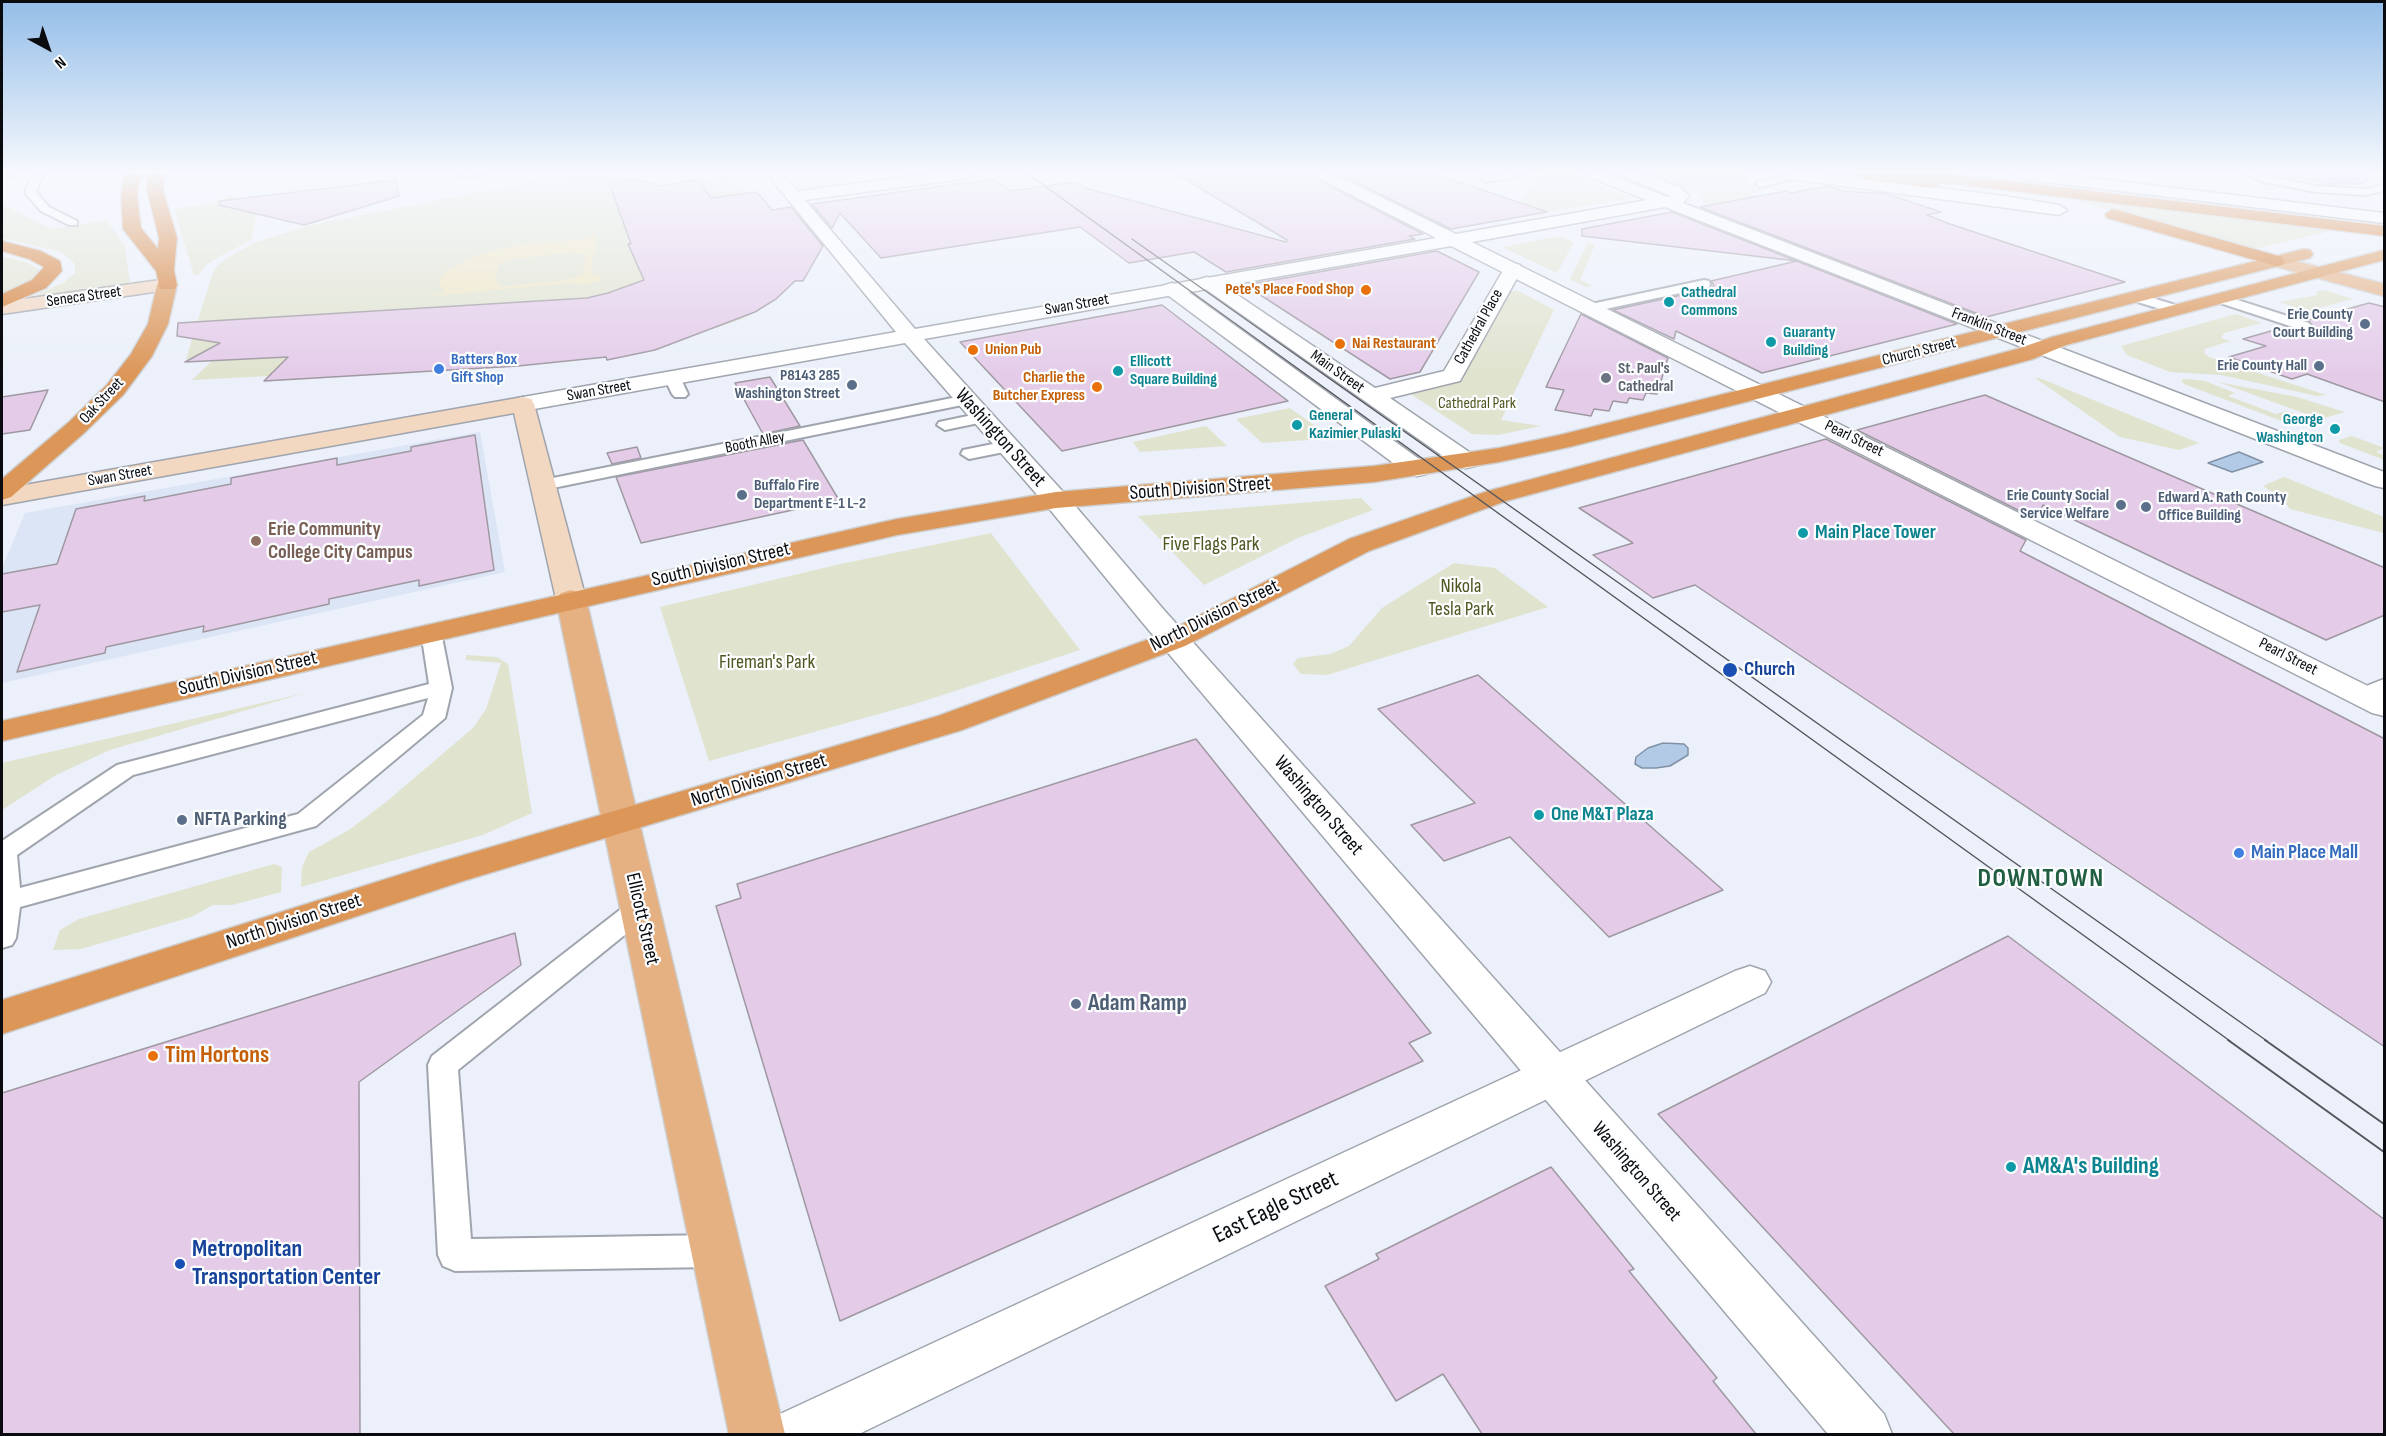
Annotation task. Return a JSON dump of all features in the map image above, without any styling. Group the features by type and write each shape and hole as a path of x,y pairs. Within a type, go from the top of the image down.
{"highway":[{"path":"140,241 166,278"},
{"path":"166,278 168,241"},
{"path":"2204,241 2276,261"},
{"path":"2341,244 2352,241"},
{"path":"2,246 36,255 53,265 53,272 39,284 2,301"},
{"name":"Church Street","path":"1459,462 1560,442 2320,250"},
{"name":"Church Street","path":"1497,496 2043,348 2059,341 2385,255"},
{"name":"Oak Street","path":"2,492 76,428 115,390 141,356 158,324 166,278"},
{"name":"South Division Street","path":"2,731 824,542 1056,500 1417,469 1459,462"},
{"name":"North Division Street","path":"2,1017 450,872 950,723 1174,640 1359,545 1497,496"}],"main road":[{"path":"2276,261 2385,290"},
{"name":"Seneca Street","path":"2,308 166,278"},
{"name":"Ellicott Street","path":"523,404 571,599 757,1434"},
{"name":"Swan Street","path":"2,497 523,404"}],"street":[{"name":"Washington Street","path":"832,241 909,335 1056,500 1174,640 1864,1434"},
{"name":"Swan Street","path":"523,404 676,386 909,335 1448,241"},
{"name":"Pearl Street","path":"1456,241 1802,414 2379,697"},
{"name":"Franklin Street","path":"1766,241 2385,481"},
{"name":"Cathedral Place","path":"1371,396 1452,376 1513,269"},
{"name":"Main Street","path":"1202,284 1371,396 1459,462"},
{"name":"Main Street","path":"1172,289 1417,469"},
{"name":"East Eagle Street","path":"800,1434 1750,982"}],"lane":[{"path":"1591,308 1704,284"},
{"path":"2136,297 2177,310"},
{"path":"2222,299 2304,326"},
{"path":"945,425 975,409"},
{"name":"Booth Alley","path":"543,485 975,409"},
{"path":"969,454 1008,446"},
{"path":"8,901 307,820 434,718 441,688 431,632"},
{"path":"2,938 8,901 4,852 125,770 441,688"},
{"path":"639,909 443,1065 455,1255 715,1251"}],"shaded area":[{"name":"Erie Community College City Campus","path":"480,432 505,572 2,683 2,568 25,513"}],"green space":[{"path":"15,241 121,241 125,247 130,281 125,285 36,298 36,295 63,283 75,273 75,264 61,252"},
{"path":"184,241 249,241 217,258 206,265 200,274 194,275"},
{"path":"260,241 797,241 811,266 803,281 795,281 776,299 742,319 655,347 658,349 607,360 606,357 518,366 264,381 269,376 192,380 212,361 186,359 212,275 217,266 227,258"},
{"path":"1534,241 1574,242 1557,273 1502,247"},
{"path":"2224,241 2288,241 2254,249"},
{"path":"1588,242 1595,245 1580,280 1593,286 1586,287 1570,279"},
{"path":"2,256 25,262 39,269 38,275 28,283 2,294"},
{"path":"2324,290 2353,299 2308,311 2279,302 2317,295 2316,292"},
{"name":"Cathedral Park","path":"1511,291 1519,291 1554,310 1501,420 1541,426 1498,435 1472,434 1409,393 1462,380"},
{"path":"2236,314 2262,323 2224,333 2221,338 2230,341 2205,349 2204,353 2209,357 2326,395 2317,396 2221,375 2170,372 2127,355 2121,346"},
{"path":"2035,378 2199,443 2179,450 2120,437"},
{"path":"2181,380 2205,381 2235,393 2228,396 2276,414 2286,411 2316,422 2302,425 2287,423 2184,384"},
{"path":"2218,382 2297,397 2345,412 2320,419"},
{"path":"1290,408 1326,434 1324,439 1262,443 1236,419"},
{"path":"1206,426 1227,446 1140,452 1133,442"},
{"path":"2352,436 2384,448 2376,452 2384,455 2384,460 2340,443 2339,440"},
{"path":"2284,477 2384,517 2384,533 2290,509 2282,498 2263,486"},
{"name":"Five Flags Park","path":"1361,498 1373,510 1298,538 1204,585 1138,516"},
{"name":"Fireman's Park","path":"991,533 1080,650 915,704 709,761 660,607 836,565"},
{"name":"Nikola Tesla Park","path":"1454,563 1495,568 1548,607 1327,675 1301,674 1293,664 1298,658 1330,654 1349,646 1382,608"},
{"path":"466,655 497,657 508,664 532,813 483,835 301,887 302,867 309,852 349,830 386,802 473,728 486,709 501,663 466,660"},
{"path":"305,693 110,750 56,775 2,810 2,763"},
{"path":"274,864 282,867 281,892 232,905 213,905 191,917 81,949 53,950 60,930 79,919"}],"sand":[{"path":"596,241 597,253 593,255 591,273 602,277 599,281 584,285 570,283 433,296 445,293 440,279 445,272 475,256 521,244","holes":["568,253 586,254 583,274 568,280 498,287 499,283 494,281 499,263 510,259"]}],"water":[{"path":"2239,452 2263,462 2232,472 2208,463"},
{"path":"1663,743 1684,744 1688,748 1688,755 1670,766 1642,768 1635,764 1636,757 1648,748"}],"building":[{"path":"630,241 819,241 823,246 803,281 795,281 776,299 755,312 655,350 607,360 606,357 518,366 264,381 288,357 185,362 220,343 177,336 178,323 587,298 644,280 628,244 631,244"},
{"path":"866,241 990,241 881,258"},
{"path":"1099,241 1282,241 1403,241 1226,272 1194,252 1129,263"},
{"path":"1625,241 1746,241 1797,261"},
{"path":"1788,241 2001,241 2125,282 1986,317"},
{"path":"1437,251 1479,272 1420,372 1390,379 1245,285"},
{"path":"1797,261 1957,324 1762,373 1676,331 1674,339 1613,310 1709,289 1714,285 1711,281"},
{"name":"Erie County Hall","path":"2369,303 2385,307 2385,402 2307,374 2292,379 2229,357 2266,346 2243,339 2285,327 2305,332 2313,327 2308,320"},
{"name":"Ellicott Square Building","path":"1162,305 1288,401 1062,451 960,342"},
{"name":"St. Paul's Cathedral","path":"1581,314 1668,358 1657,394 1646,393 1643,400 1629,398 1627,403 1613,401 1609,411 1594,409 1591,416 1555,410 1564,390 1546,387"},
{"path":"770,377 800,426 763,434 735,383"},
{"path":"48,390 30,430 2,434 2,397"},
{"name":"Edward A. Rath County Office Building","path":"1985,395 2385,568 2385,615 2326,640 2043,505 2036,519 1857,430"},
{"name":"Erie Community College City Campus","path":"475,435 494,570 419,586 419,580 329,599 329,604 203,632 204,626 106,647 105,653 17,672 40,605 2,612 2,574 57,564 76,509 145,496 144,501 231,484 231,478 337,458 337,465 411,451 411,447"},
{"name":"Main Place Mall","path":"1826,439 2026,540 2020,551 2385,739 2385,1047 1695,585 1653,598 1593,555 1633,543 1579,508"},
{"name":"Buffalo Fire Department E-1 L-2","path":"803,440 839,500 641,543 616,477"},
{"path":"637,447 641,458 612,464 607,453"},
{"name":"One M&T Plaza","path":"1478,675 1723,890 1609,937 1510,837 1444,861 1411,825 1475,803 1378,709"},
{"name":"Adam Ramp","path":"1196,739 1431,1033 1409,1043 1423,1061 840,1321 716,906 741,898 737,884"},
{"name":"Metropolitan Transportation Center","path":"515,933 521,965 359,1082 360,1434 2,1434 2,1093"},
{"name":"AM&A's Building","path":"2008,936 2385,1220 2385,1434 1954,1434 1658,1114"},
{"path":"1551,1167 1634,1269 1629,1271 1717,1378 1713,1381 1756,1434 1482,1434 1443,1374 1396,1401 1325,1286 1379,1259 1376,1254"}],"tram line":[{"path":"1121,241 2230,1041"},
{"path":"1135,241 2267,1041"},
{"path":"2228,1040 2384,1152"},
{"path":"2265,1040 2384,1124"}],"place":[{"name":"Pete's Place Food Shop","path":"1366,290"},
{"name":"Cathedral Commons","path":"1669,302"},
{"name":"Erie County Court Building","path":"2365,324"},
{"name":"Guaranty Building","path":"1771,342"},
{"name":"Nai Restaurant","path":"1340,344"},
{"name":"Union Pub","path":"973,350"},
{"name":"Erie County Hall","path":"2319,366"},
{"name":"Batters Box Gift Shop","path":"439,369"},
{"name":"Ellicott Square Building","path":"1118,371"},
{"name":"St. Paul's Cathedral","path":"1606,378"},
{"name":"P8143 285 Washington Street","path":"852,385"},
{"name":"Charlie the Butcher Express","path":"1097,387"},
{"name":"General Kazimier Pulaski","path":"1297,425"},
{"name":"George Washington","path":"2335,429"},
{"name":"Buffalo Fire Department E-1 L-2","path":"742,495"},
{"name":"Erie County Social Service Welfare","path":"2121,505"},
{"name":"Edward A. Rath County Office Building","path":"2146,507"},
{"name":"Main Place Tower","path":"1803,533"},
{"name":"Erie Community College City Campus","path":"256,541"},
{"name":"Church","path":"1730,670"},
{"name":"One M&T Plaza","path":"1539,815"},
{"name":"NFTA Parking","path":"182,820"},
{"name":"Main Place Mall","path":"2239,853"},
{"name":"Adam Ramp","path":"1076,1004"},
{"name":"Tim Hortons","path":"153,1056"},
{"name":"AM&A's Building","path":"2011,1167"},
{"name":"Metropolitan Transportation Center","path":"180,1264"}],"district":[{"name":"DOWNTOWN","path":"2041,879"}]}
